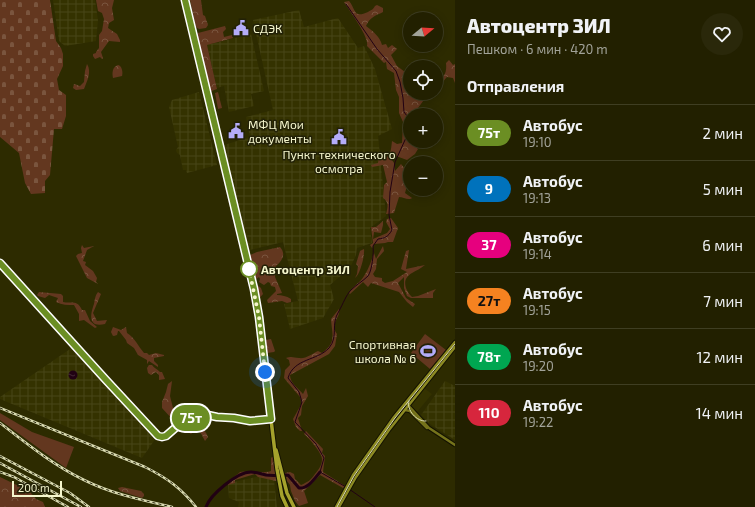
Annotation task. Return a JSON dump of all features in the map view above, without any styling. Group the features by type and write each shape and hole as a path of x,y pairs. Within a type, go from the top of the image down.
{"main road":[{"path":"185,0 254,289 259,317 271,419 281,480 282,499 287,507"},
{"path":"336,507 360,465 455,342"},
{"path":"407,404 455,347"},
{"path":"349,485 403,412 407,409"},
{"path":"281,480 294,507"},
{"path":"339,507 346,490"}],"street":[{"path":"0,263 158,436 164,437 185,420 200,414 250,421 271,419"},
{"path":"407,404 407,409 424,426 455,445"},
{"path":"407,404 434,432"}],"shaded area":[{"path":"53,0 95,0 98,20 96,41 65,46 59,41"},
{"path":"299,10 304,27 338,18 358,48 364,46 375,69 392,129 378,136 386,216 370,228 372,243 357,248 356,255 350,268 330,285 334,299 323,318 290,329 284,304 298,301 283,242 250,250 247,249 223,148 224,145 250,137 246,117 273,110 253,20"},
{"path":"251,34 264,91 251,94 254,106 229,112 224,86 217,88 207,45"},
{"path":"199,92 217,165 187,173 186,170 183,170 180,155 176,150 178,147 169,107 172,100"},
{"path":"73,347 156,438 142,458 0,399 0,397"},
{"path":"445,381 455,386 455,440 430,424 421,415"},
{"path":"424,388 432,394 417,412 410,405"},
{"path":"261,476 274,480 277,507 238,507 239,502 229,498 228,484"}],"green space":[{"path":"0,0 50,0 56,41 63,54 63,66 57,79 59,90 66,95 66,116 62,129 54,129 50,175 45,181 45,193 31,194 25,183 19,153 0,137"},
{"path":"96,0 114,0 112,8 114,20 109,23 108,28 117,34 120,40 120,42 109,41 101,52 102,59 100,57 95,59 93,56 99,48 99,35 102,31 104,19 102,13 98,11"},
{"path":"190,0 201,0 203,15 205,16 208,25 206,28 199,29 196,27"},
{"path":"349,1 357,14 368,12 377,5 383,8 383,12 371,19 366,26 376,34 382,45 386,44 388,48 392,45 397,49 391,55 397,66 403,70 403,100 424,100 418,108 403,108 403,122 399,113 399,97 396,90 394,73 387,69 386,62 384,63 367,46 367,42 362,31 344,2"},
{"path":"225,26 226,29 223,32 224,37 232,35 233,38 207,45 217,89 209,92 196,35 198,33"},
{"path":"449,60 453,65 455,64 455,83 453,78 447,77 443,82 446,63"},
{"path":"87,64 89,70 88,80 84,89 76,90 73,88 74,84 80,86 84,82"},
{"path":"118,65 122,69 122,76 113,78 114,69"},
{"path":"218,92 222,108 218,109 215,93"},
{"path":"403,122 403,148 418,149 412,156 403,156 403,159 396,156 392,160 395,171 401,164 403,166 403,196 409,196 412,198 408,199 399,197 394,213 386,214 388,205 383,198 384,185 387,182 383,165 372,167 371,165 378,163 379,157 382,160 389,155 392,141 397,144 402,143"},
{"path":"391,218 398,228 393,242 374,244 372,248 370,245 373,243 371,227 376,227 383,221 381,233 374,232 373,239 387,233 390,229 386,222 387,219"},
{"path":"82,245 84,248 94,246 87,250 83,261 86,262 85,265 93,271 97,278 96,282 98,284 87,278 76,256 82,253"},
{"path":"383,246 384,251 377,259 376,269 373,274 375,277 382,278 382,281 385,283 393,281 407,272 401,269 406,251 409,250 406,269 425,265 406,278 406,288 412,297 436,289 433,293 433,298 411,298 407,296 404,288 404,277 398,283 406,298 415,304 413,307 399,292 371,283 368,287 363,282 350,294 349,293 364,276 374,253 376,259"},
{"path":"280,247 283,252 283,257 276,266 275,277 282,293 277,295 291,299 291,302 287,303 282,301 268,303 267,300 276,291 275,287 271,286 268,282 264,285 259,282 259,277 255,280 253,278 255,271 258,270 256,264 252,265 249,258 250,255 257,252"},
{"path":"364,249 362,265 355,278 358,266 356,264 360,251"},
{"path":"255,283 261,288 263,294 258,300"},
{"path":"39,292 61,294 63,296 63,302 78,304 82,310 85,310 90,321 97,327 95,328 84,320 79,321 79,314 74,305 58,303 56,302 58,298 49,295 45,298 38,296 37,295"},
{"path":"98,292 101,294 93,313 97,321 107,320 105,324 99,325 93,322 91,316"},
{"path":"339,309 334,327 337,334 335,346 329,354 290,375 293,383 303,394 306,388 308,396 302,406 301,415 298,418 302,431 300,431 296,427 293,419 302,403 300,397 284,378 285,370 290,365 289,360 286,358 304,358 318,351 322,353 327,349 332,342 333,334 331,319"},
{"path":"113,327 121,330 126,327 127,333 144,353 149,355 156,353 164,355 154,358 154,361 158,367 149,361 147,364 147,360 138,355 134,348 127,343 119,331 117,335 113,336 111,332"},
{"name":"Спортивная школа № 6","path":"425,334 446,350 430,369 411,353"},
{"path":"271,339 275,351 267,353 265,342 266,340"},
{"path":"149,365 152,365 162,372 165,379 159,380 159,375 156,372 151,375 148,373 147,368"},
{"path":"172,381 170,396 173,408 175,409 183,404 184,405 179,410 179,416 183,420 179,423 176,419 173,420 162,408 162,402 168,384"},
{"path":"0,413 32,432 74,447 66,468 0,420"},
{"path":"194,419 197,427 204,430 208,437 205,441 199,431 195,430 191,434 180,426"},
{"path":"306,431 323,449 322,453 325,456 323,472 345,486 343,488 320,475 304,491 308,503 299,506 295,501 285,473 290,472 294,474 295,479 301,485 312,478 319,469 322,461 318,450 304,434"},
{"path":"272,457 274,458 276,481 258,477 255,474 235,480 235,483 228,485 227,483 240,472 271,471"},
{"path":"0,477 29,491 36,499 43,502 45,507 0,507"},
{"path":"122,487 141,491 144,496 142,498 120,491 118,488"}],"water":[{"path":"73,370 78,375 73,380 68,375"}],"waterway":[{"path":"346,4 377,49 396,71 400,82 404,108"},
{"path":"346,487 320,472 324,458 316,444 295,422 302,402 299,392 288,378 291,372 300,363 324,352 332,344 334,339 336,316 351,290 368,276 371,270 373,246 378,239 386,237 392,230 389,215 390,192 395,162 403,144"},
{"path":"206,507 218,491 232,480 245,473 255,472 269,475 288,475 299,488 302,488 314,480 320,472"},
{"path":"349,489 375,507"}],"tram line":[{"path":"337,507 354,476 395,418 455,344"},
{"path":"409,401 409,408 413,415 419,420 426,421"}],"railway":[{"path":"0,408 145,467 173,484 185,494 196,507"},
{"path":"0,423 51,461 84,480 116,493 172,507"},
{"path":"0,456 70,493 89,507"},
{"path":"0,463 81,507"},
{"path":"0,472 14,477 68,507"}],"bus line":[{"name":"75т","path":"0,263 156,435 164,437 182,422 189,418 203,414 250,421 271,419 259,317 254,289 185,0"}],"place":[{"name":"СДЭК","path":"241,28"},
{"name":"МФЦ Мои документы","path":"236,131"},
{"name":"Пункт технического осмотра","path":"339,137"},
{"name":"Автоцентр ЗИЛ","path":"249,269"},
{"name":"Спортивная школа № 6","path":"428,351"}],"route":[{"path":"249,269 259,317 265,372"}]}
